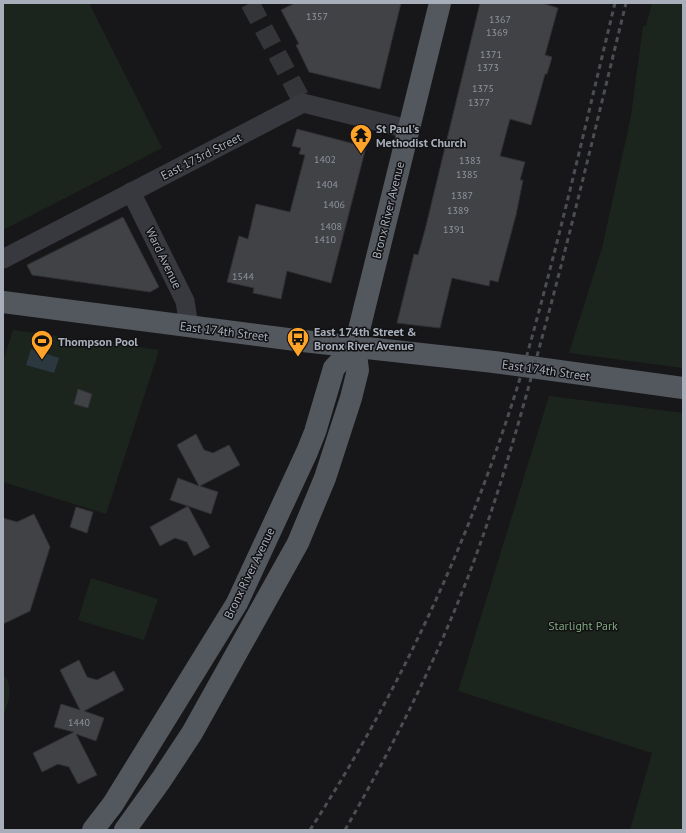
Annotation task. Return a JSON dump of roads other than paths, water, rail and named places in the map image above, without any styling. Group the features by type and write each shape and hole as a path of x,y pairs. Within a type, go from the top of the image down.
{"main road":[{"name":"Bronx River Avenue","path":"125,830 158,785 192,733 298,543 325,478 351,398 358,370 354,346 440,3"},
{"name":"East 174th Street","path":"3,302 189,326 494,362 683,388"},
{"name":"Bronx River Avenue","path":"93,830 113,804 237,603 307,452 315,432 334,368 354,346"}],"street":[{"name":"East 173rd Street","path":"3,259 303,103 408,129"},
{"name":"Ward Avenue","path":"132,192 186,302 189,326"}],"tunnel":[{"path":"250,3 303,103"}],"railway":[{"path":"310,830 370,731 423,628 447,575 490,468 516,393 528,352 555,250 615,3"},
{"path":"345,830 396,737 427,674 455,610 489,520 516,433 551,303 626,3"}],"place":[{"name":"St Paul's Methodist Church","path":"361,154"},
{"name":"East 174th Street & Bronx River Avenue","path":"298,358"},
{"name":"Thompson Pool","path":"42,360"}],"park label":[{"name":"Starlight Park","path":"583,625"}]}
